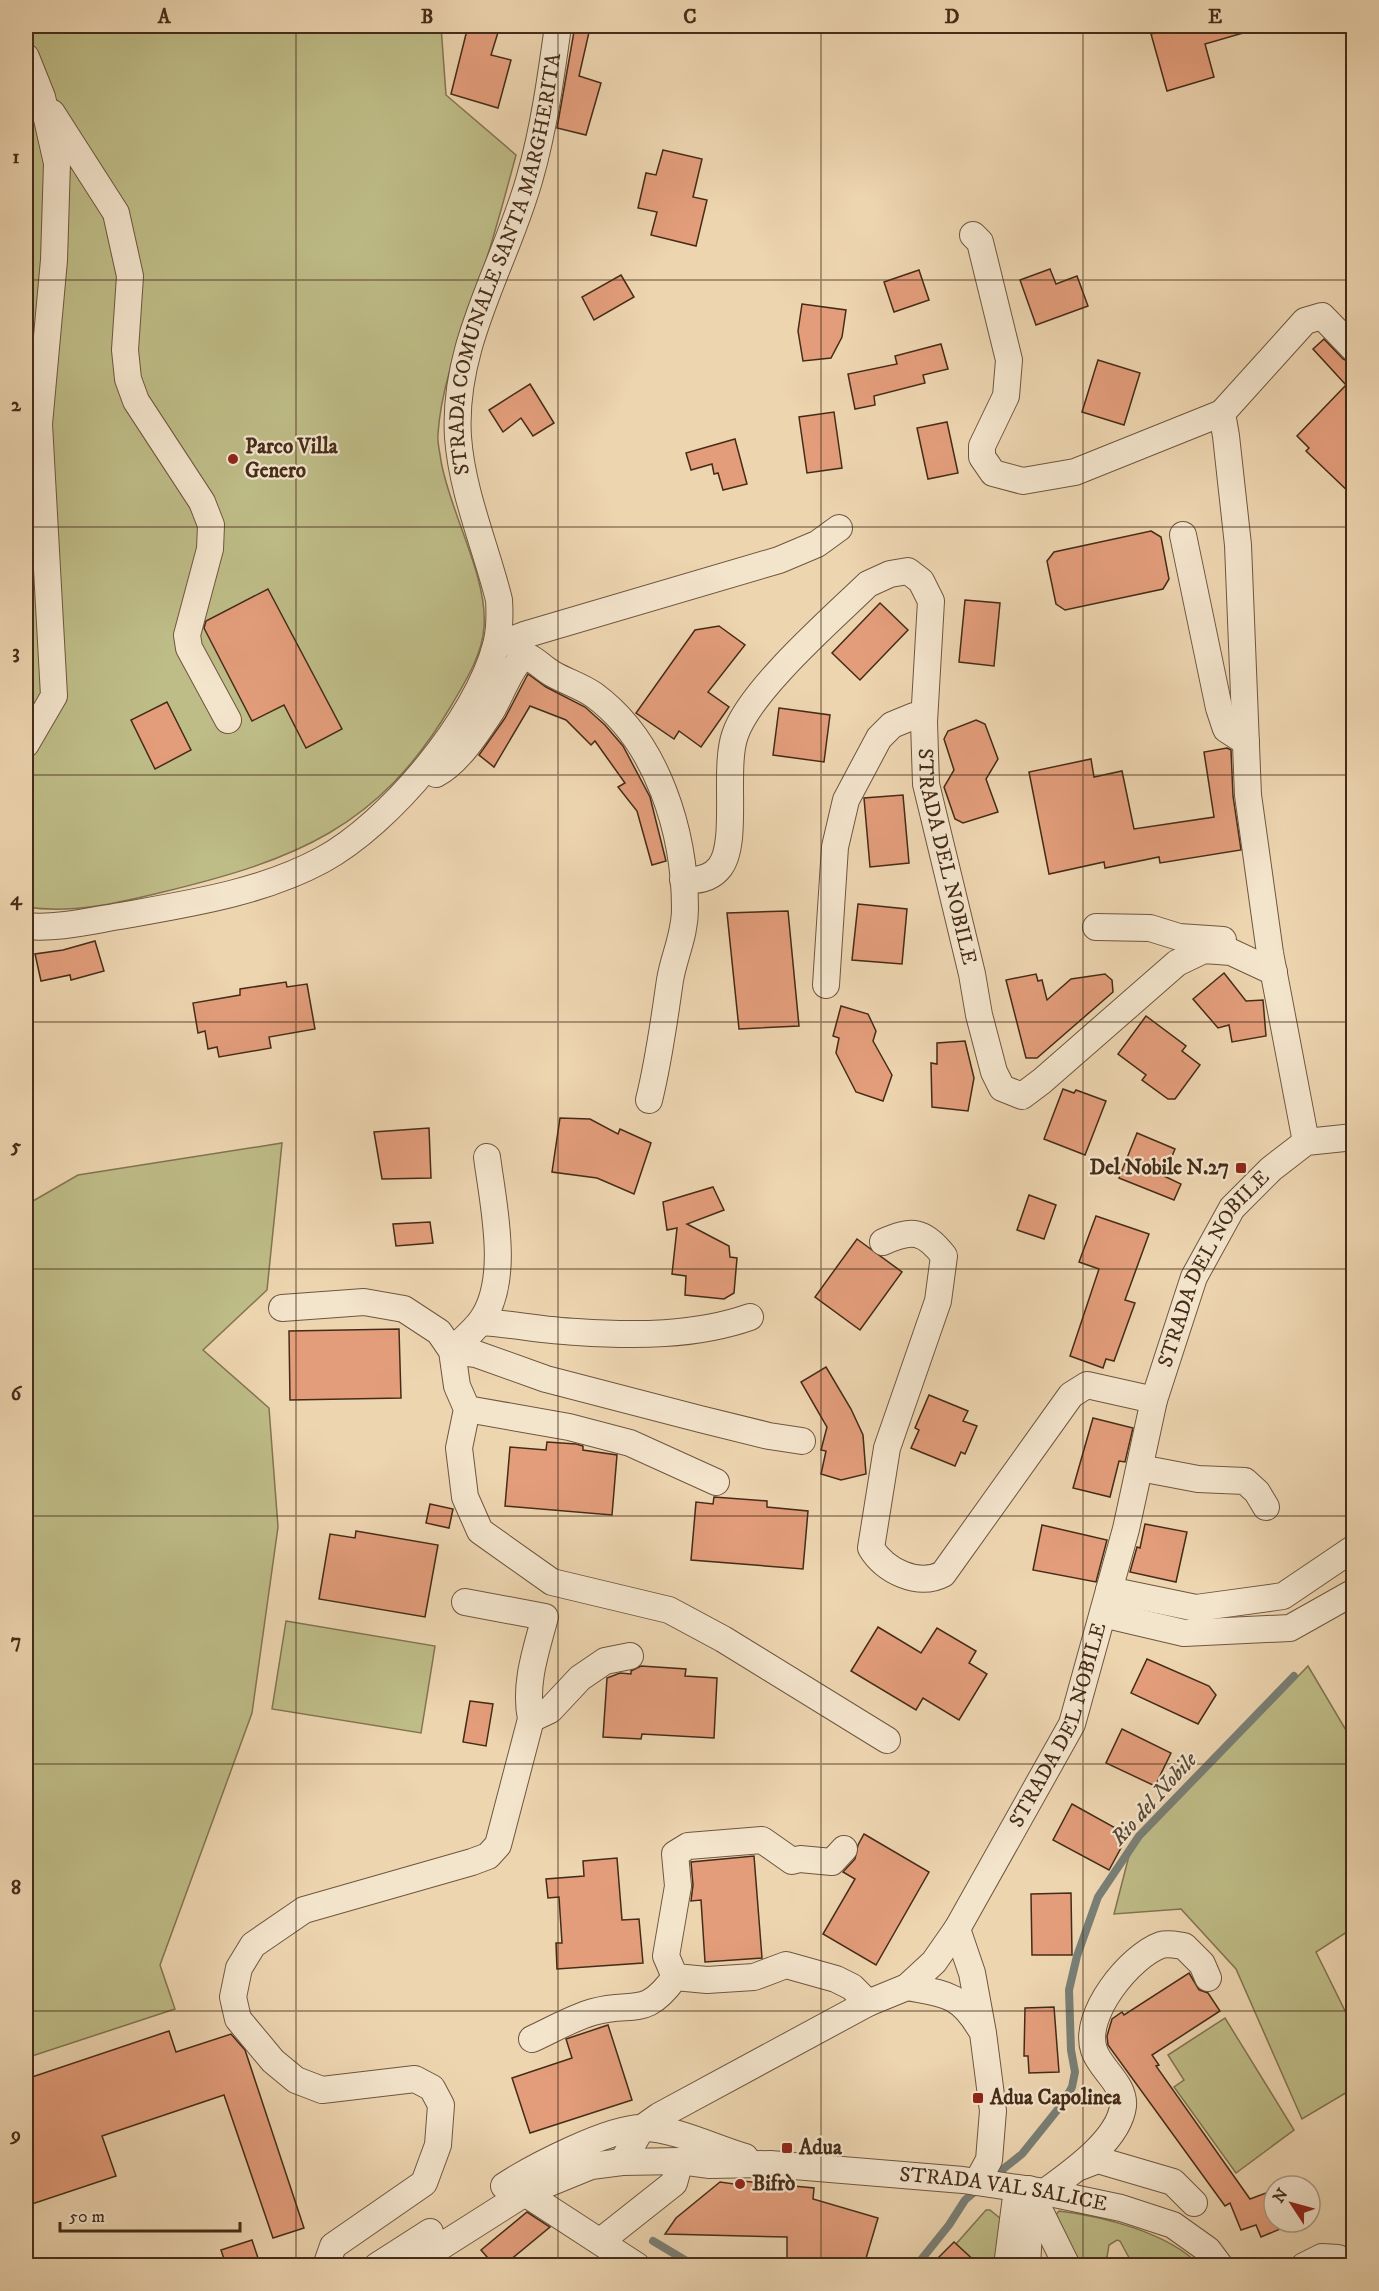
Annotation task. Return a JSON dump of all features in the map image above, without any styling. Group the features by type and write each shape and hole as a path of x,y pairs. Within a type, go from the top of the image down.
{"street":[{"name":"STRADA COMUNALE SANTA MARGHERITA","path":"26,926 70,924 189,903 292,873 322,860 346,844 402,794 459,724 481,687 496,646 500,622 499,600 462,464 458,438 458,405 471,338 530,178 558,26"},
{"path":"26,57 42,97 57,163 54,260 39,424 54,696 26,744"},
{"path":"42,97 116,213 130,276 124,350 128,379 136,401 202,502 211,525 210,549 187,635 189,648 228,720"},
{"path":"973,235 980,242 1009,360 1006,396 982,446 982,457 993,473 1023,481 1075,472 1222,413 1305,321 1322,316 1353,349"},
{"path":"1222,413 1227,436 1238,544 1248,795 1272,963 1306,1142 1353,1137"},
{"path":"496,646 524,635 779,560 817,544 839,528"},
{"path":"1183,535 1219,708 1226,729 1246,742"},
{"name":"STRADA DEL NOBILE","path":"683,880 698,881 710,876 721,866 728,844 730,754 735,734 750,707 770,682 868,584 890,574 908,571 921,581 931,601 924,722 926,784 972,974 979,1016 994,1072 1002,1088 1022,1096 1177,963 1204,950 1231,952 1272,963"},
{"name":"STRADA COMUNALE SANTA MARGHERITA","path":"402,794 441,772 463,749 492,709 518,662 527,656 553,674 594,695 623,724 646,755 668,803 684,868 685,910 680,951 671,977 662,1043 649,1100"},
{"name":"STRADA DEL NOBILE","path":"826,984 835,847 846,800 879,738 892,725 914,716 924,722"},
{"path":"1096,927 1150,928 1179,937 1226,940 1272,963"},
{"name":"STRADA DEL NOBILE","path":"622,2162 642,2127 658,2116 868,2003 907,1987 934,1962 957,1929 1072,1724 1106,1602 1140,1467 1154,1400 1194,1277 1232,1208 1271,1168 1306,1142"},
{"path":"452,1351 481,1322 490,1304 497,1280 496,1229 488,1157"},
{"path":"883,1242 904,1232 931,1239 944,1256 938,1301 887,1448 883,1468 871,1548 887,1566 923,1581 944,1574 1071,1395 1080,1388 1095,1386 1154,1400"},
{"path":"282,1308 364,1302 404,1310 439,1332 452,1351 457,1386 467,1409 459,1448 465,1497 480,1531 552,1582 669,1610 723,1639 887,1740"},
{"path":"481,1322 578,1333 656,1333 693,1331 750,1317"},
{"path":"452,1351 476,1354 546,1379 723,1425 802,1441"},
{"path":"467,1409 569,1427 630,1443 716,1482"},
{"path":"1140,1467 1198,1479 1245,1481 1257,1492 1266,1507"},
{"path":"1106,1602 1196,1608 1283,1596 1353,1548"},
{"path":"326,2265 333,2246 424,2183 438,2145 441,2105 432,2088 415,2079 322,2090 296,2080 273,2061 238,2019 233,1997 239,1968 253,1945 304,1910 488,1856 498,1845 531,1719 528,1701 530,1673 552,1582"},
{"path":"1106,1602 1184,1633 1290,1628 1353,1592"},
{"path":"465,1602 545,1617"},
{"path":"531,1719 550,1710 580,1678 605,1661 630,1656"},
{"path":"675,1977 666,1956 678,1886 675,1854 688,1846 762,1840 792,1861 800,1858 832,1862 844,1849"},
{"path":"957,1929 972,1973 983,2033 993,2111 989,2160 1013,2187 1067,2265"},
{"path":"1080,2167 1119,2123 1124,2103 1120,2090 1094,2051 1093,2023 1103,2003 1139,1958 1163,1944 1184,1946 1202,1965 1208,1978"},
{"path":"675,1977 707,1980 754,1977 786,1965 808,1969 844,1983 852,1987 868,2003"},
{"path":"532,2039 594,2011 642,2006 661,1996 675,1977"},
{"path":"907,1987 950,1995 968,2008 983,2033"},
{"path":"410,2265 517,2188 583,2146 615,2133 642,2127"},
{"name":"STRADA VAL SALICE","path":"642,2127 661,2130 770,2164"},
{"path":"1013,2187 1098,2160 1173,2182 1194,2203"},
{"path":"602,2240 674,2184 680,2161"},
{"name":"STRADA VAL SALICE","path":"517,2188 591,2166 622,2162 680,2161 710,2165 770,2164 1013,2187 1121,2208 1173,2225 1208,2250 1220,2265"},
{"path":"1007,2265 1013,2187"},
{"path":"1013,2187 1027,2265"},
{"path":"517,2188 602,2240 637,2265"},
{"path":"377,2265 517,2188"},
{"path":"1304,2265 1322,2257 1338,2258"}],"shaded area":[{"name":"Parco Villa Genero","path":"26,26 441,26 446,95 516,155 490,248 454,356 440,415 438,444 441,461 452,502 475,566 484,608 483,638 462,688 423,748 394,782 363,810 330,833 254,867 210,880 112,903 61,909 26,907"},
{"path":"282,1143 267,1290 203,1350 269,1408 278,1527 252,1713 160,1965 175,2009 26,2058 26,1205 78,1175"},
{"path":"286,1621 435,1646 421,1733 272,1709"},
{"path":"1308,1666 1353,1742 1353,1928 1316,1952 1353,2027 1354,2088 1302,2119 1236,1969 1181,1909 1114,1914 1131,1848"},
{"path":"1225,2018 1294,2130 1236,2173 1174,2087 1184,2080 1168,2055"},
{"path":"986,2210 990,2210 1007,2224 1002,2265 979,2265 956,2244"},
{"path":"1059,2211 1095,2217 1153,2235 1171,2244 1199,2265 1133,2265 1120,2241 1117,2240 1109,2245 1107,2257 1091,2265 1078,2265 1053,2218"}],"building":[{"path":"468,26 500,26 491,55 511,60 498,108 451,94"},
{"path":"575,26 590,28 579,76 601,83 586,135 557,128"},
{"path":"1181,26 1249,26 1250,31 1205,44 1214,77 1167,91 1151,34"},
{"path":"663,150 702,159 693,197 707,200 696,246 651,235 657,212 638,208 646,173 656,175"},
{"path":"1050,269 1056,284 1077,276 1088,306 1036,325 1020,280"},
{"path":"919,270 929,300 894,312 884,282"},
{"path":"621,275 634,297 594,320 582,297"},
{"path":"802,304 846,310 842,337 831,358 803,361 798,331"},
{"path":"1324,339 1343,359 1353,364 1353,496 1306,451 1309,448 1297,436 1346,385 1313,349"},
{"path":"941,344 948,369 923,375 925,383 874,396 875,405 855,409 848,374 897,364 895,356"},
{"path":"1098,360 1140,373 1124,425 1082,412"},
{"path":"530,384 554,423 533,436 521,418 503,432 489,410"},
{"path":"834,412 842,468 807,473 799,417"},
{"path":"947,422 958,473 928,479 917,428"},
{"path":"735,439 747,484 723,490 718,473 714,474 712,464 691,470 686,453"},
{"path":"1151,531 1161,537 1169,579 1163,589 1065,610 1056,604 1047,561 1054,552"},
{"path":"268,589 342,729 306,748 284,705 252,721 204,628 206,621"},
{"path":"965,600 1000,603 994,666 959,662"},
{"path":"880,603 908,630 860,680 832,653"},
{"path":"719,626 745,645 708,692 729,707 701,747 679,731 674,739 636,713 695,630"},
{"path":"528,674 546,687 585,707 623,746 650,797 666,861 652,865 637,811 618,787 625,783 595,741 591,745 566,720 530,706 494,767 479,755 505,718"},
{"path":"167,702 191,750 155,769 131,720"},
{"path":"779,708 830,715 824,762 773,755"},
{"path":"976,720 985,724 998,759 986,779 998,812 963,823 955,819 944,787 954,770 944,739 948,731"},
{"path":"1227,748 1231,750 1233,796 1241,850 1160,863 1159,857 1105,868 1104,862 1049,874 1029,772 1091,759 1094,777 1122,771 1134,829 1214,817 1204,752"},
{"path":"903,795 909,863 870,867 864,798"},
{"path":"858,904 907,909 902,964 852,960"},
{"path":"788,911 799,1026 739,1029 727,913"},
{"path":"95,941 104,971 71,980 70,975 41,981 35,954 63,950"},
{"path":"1224,973 1246,1001 1263,1000 1266,1036 1232,1042 1229,1025 1218,1028 1193,999"},
{"path":"1036,974 1038,981 1042,980 1047,1000 1071,979 1105,974 1112,980 1113,992 1037,1058 1026,1058 1006,980"},
{"path":"286,982 287,987 307,984 315,1029 269,1037 271,1048 219,1057 217,1047 208,1049 205,1031 198,1033 193,1003 240,995 240,989"},
{"path":"841,1006 868,1014 876,1031 873,1041 892,1075 883,1101 856,1092 836,1053 839,1038 833,1036"},
{"path":"1146,1016 1186,1046 1182,1051 1200,1065 1175,1099 1168,1099 1142,1080 1146,1075 1118,1054"},
{"path":"965,1041 974,1078 968,1111 932,1107 931,1063 937,1064 937,1043"},
{"path":"1063,1089 1074,1093 1076,1090 1106,1101 1085,1155 1044,1139"},
{"path":"560,1118 590,1119 618,1134 620,1129 651,1143 634,1194 597,1178 552,1172"},
{"path":"429,1128 431,1178 382,1179 374,1132"},
{"path":"1137,1133 1175,1149 1164,1176 1181,1184 1174,1200 1119,1178"},
{"path":"713,1187 724,1210 687,1224 729,1246 730,1257 737,1258 734,1293 724,1299 685,1295 686,1276 672,1274 677,1228 667,1230 663,1202"},
{"path":"1029,1195 1056,1205 1044,1239 1017,1230"},
{"path":"1096,1216 1149,1234 1125,1300 1135,1303 1114,1361 1106,1359 1103,1368 1070,1356 1099,1269 1079,1262"},
{"path":"430,1222 433,1243 396,1246 393,1224"},
{"path":"857,1239 902,1272 860,1330 815,1297"},
{"path":"399,1329 401,1398 290,1400 289,1331"},
{"path":"826,1367 851,1409 863,1435 866,1474 841,1480 821,1474 826,1451 821,1450 827,1427 801,1382"},
{"path":"929,1395 968,1411 963,1421 977,1426 965,1454 961,1452 955,1466 911,1448 919,1430 915,1428"},
{"path":"1093,1418 1133,1428 1125,1462 1119,1461 1110,1497 1073,1488"},
{"path":"547,1442 576,1444 583,1446 583,1450 617,1455 612,1515 505,1506 510,1447 546,1450"},
{"path":"714,1497 767,1501 767,1507 808,1511 803,1569 691,1560 696,1502 713,1504"},
{"path":"430,1504 453,1509 449,1528 426,1523"},
{"path":"1145,1524 1187,1532 1176,1582 1130,1572 1137,1547 1140,1548"},
{"path":"1042,1525 1107,1540 1096,1582 1033,1570"},
{"path":"356,1531 438,1545 425,1617 319,1599 330,1534 355,1538"},
{"path":"878,1627 921,1653 937,1628 976,1651 969,1663 987,1674 959,1720 923,1698 916,1710 851,1671"},
{"path":"1147,1659 1209,1686 1216,1695 1198,1724 1131,1693"},
{"path":"641,1666 686,1669 685,1676 717,1678 714,1738 642,1734 641,1739 603,1737 607,1678 620,1673 631,1674 631,1671"},
{"path":"470,1701 493,1704 486,1746 463,1742"},
{"path":"1122,1729 1171,1753 1155,1786 1106,1763"},
{"path":"1072,1804 1128,1835 1109,1870 1053,1840"},
{"path":"864,1834 929,1872 876,1965 823,1934 855,1879 843,1872 855,1859 858,1845"},
{"path":"754,1856 762,1958 705,1962 701,1900 691,1901 693,1885 691,1862"},
{"path":"617,1858 622,1920 639,1919 643,1963 557,1969 556,1943 562,1943 559,1897 548,1898 546,1879 584,1876 583,1861"},
{"path":"1071,1893 1072,1955 1032,1955 1031,1894"},
{"path":"1189,1973 1199,1990 1208,1993 1220,2011 1152,2055 1159,2065 1156,2066 1250,2199 1262,2194 1262,2234 1268,2234 1261,2237 1256,2225 1241,2230 1230,2203 1225,2206 1108,2045 1107,2036 1112,2019 1122,2012 1124,2015"},
{"path":"1054,2007 1059,2072 1029,2073 1028,2056 1024,2056 1025,2008"},
{"path":"608,2025 632,2100 530,2133 512,2078 572,2058 566,2039"},
{"path":"169,2031 176,2052 231,2034 245,2050 304,2228 273,2238 224,2095 102,2136 116,2176 26,2206 26,2079"},
{"path":"742,2181 814,2188 813,2199 878,2218 864,2265 787,2265 787,2237 665,2234 676,2218 720,2182 741,2185"},
{"path":"527,2212 550,2227 504,2265 494,2265 481,2250"},
{"path":"252,2240 258,2258 226,2265 221,2250"},
{"path":"954,2242 979,2265 931,2265"}],"waterway":[{"name":"Rio del Nobile","path":"992,2178 1022,2154 1063,2103 1072,2087 1075,2072 1071,2050 1069,1990 1077,1956 1098,1897 1139,1836 1294,1676"},
{"name":"Rio del Nobile","path":"916,2266 949,2225 965,2200 978,2189"},
{"path":"653,2241 695,2266"}],"place":[{"name":"Parco Villa Genero","path":"233,459"},
{"name":"Del Nobile N.27","path":"1241,1168"},
{"name":"Adua Capolinea","path":"978,2098"},
{"name":"Adua","path":"787,2148"},
{"name":"Bifrò","path":"740,2184"}]}
